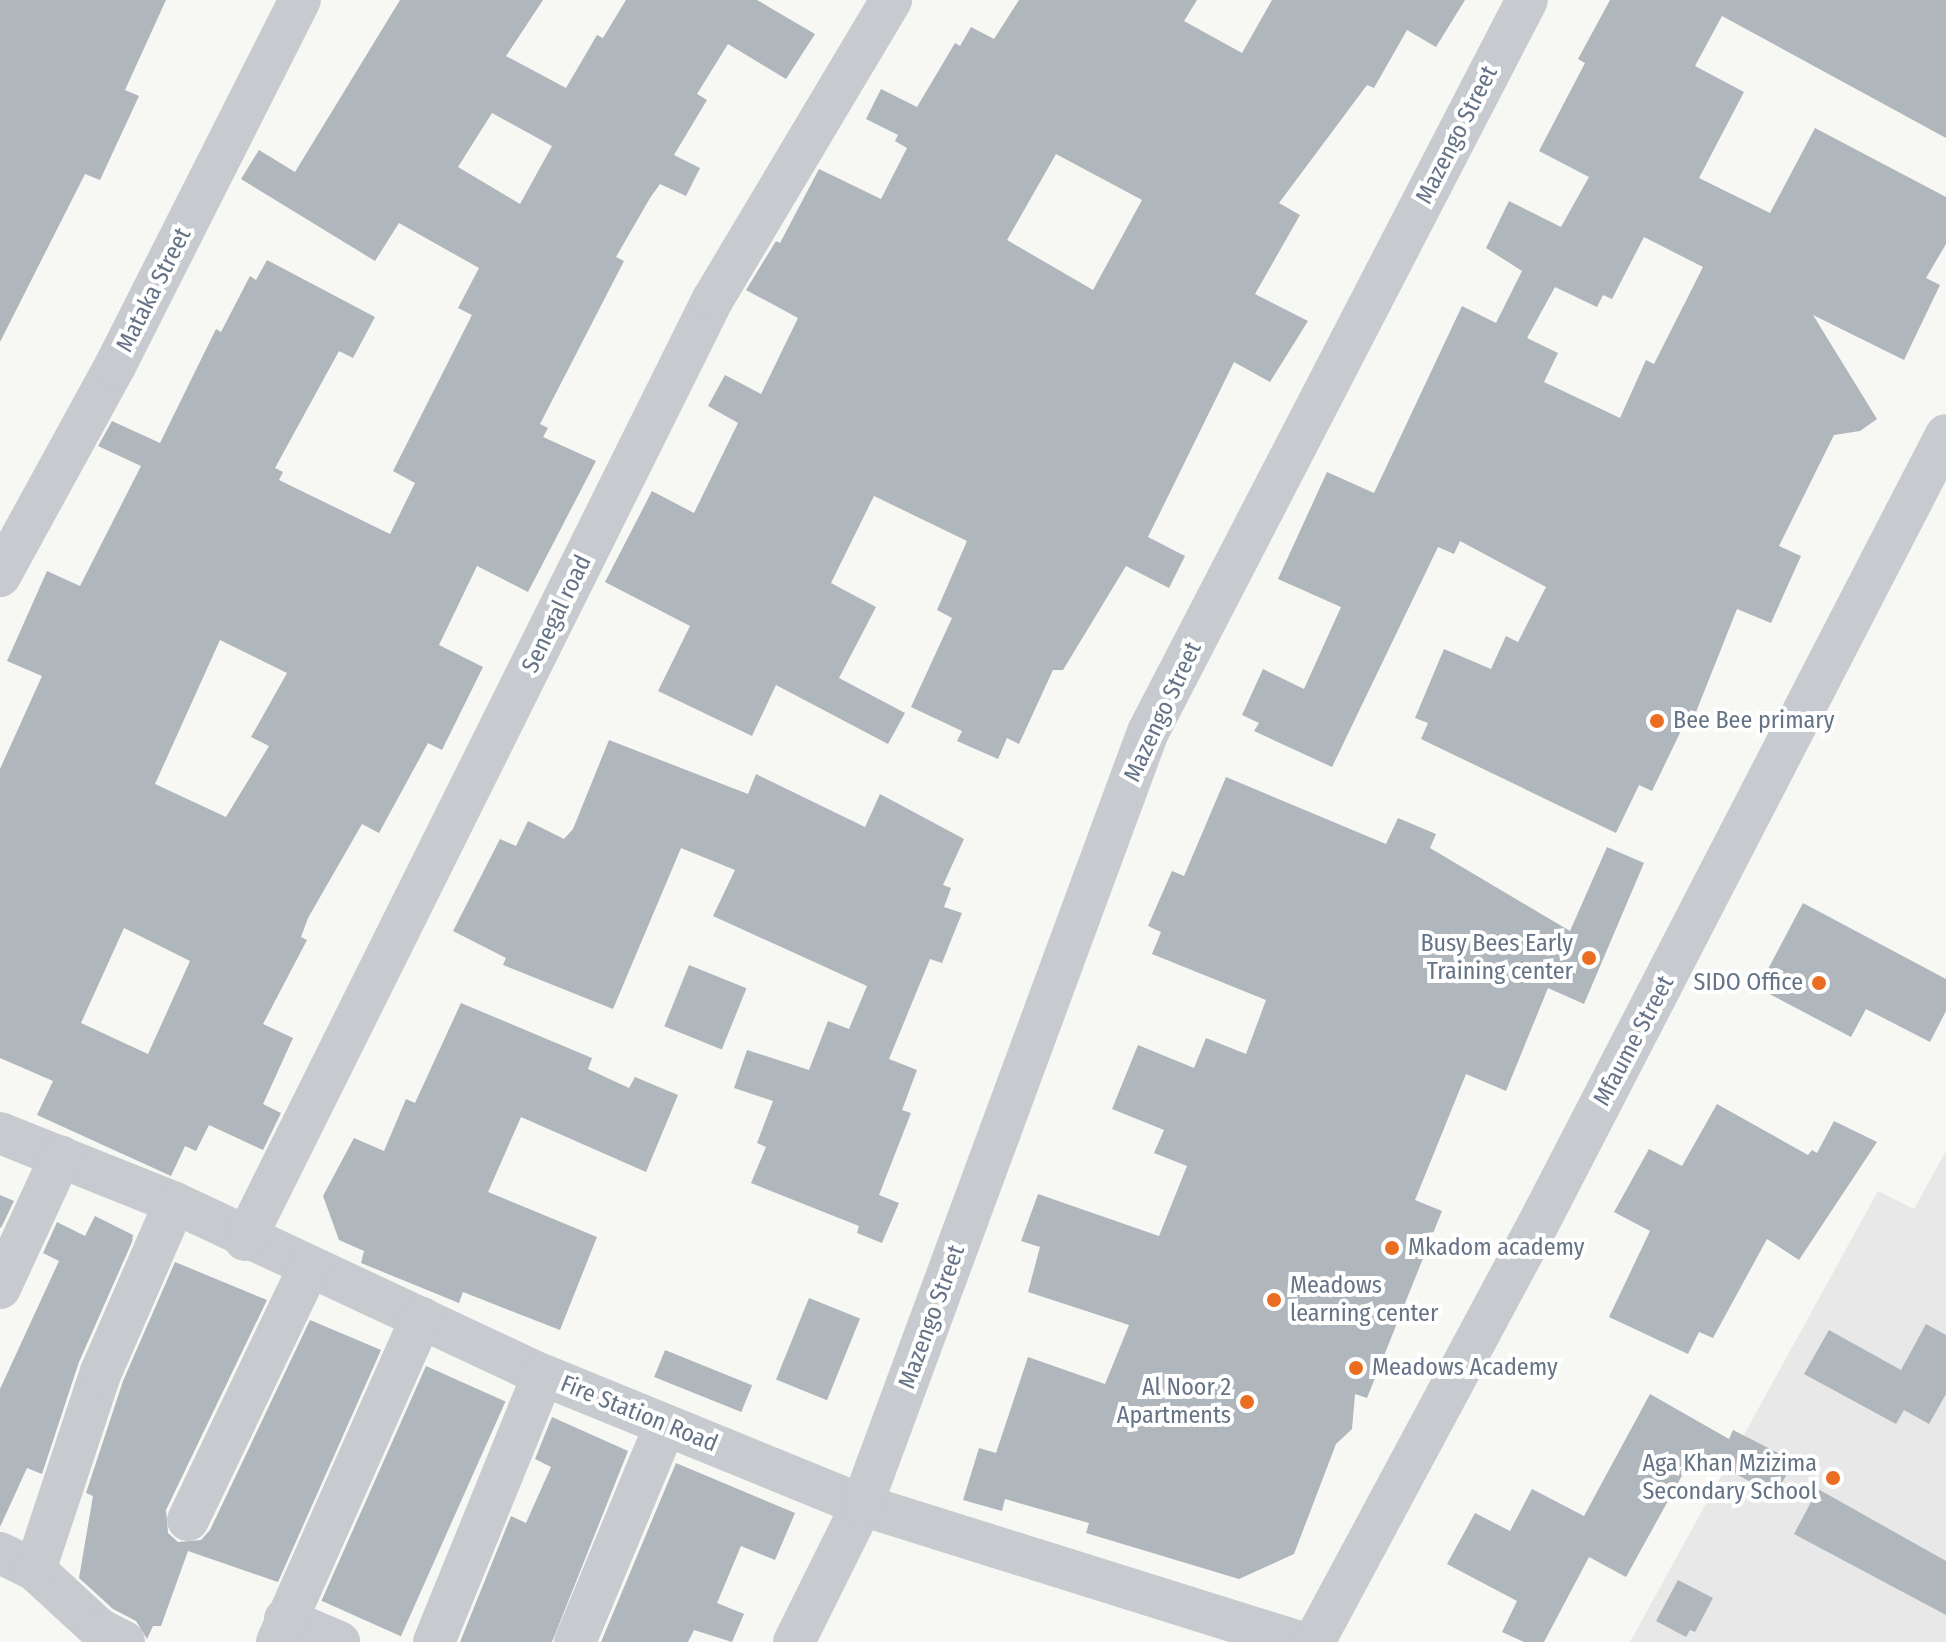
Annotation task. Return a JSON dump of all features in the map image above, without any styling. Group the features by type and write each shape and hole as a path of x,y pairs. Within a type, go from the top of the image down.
{"street":[{"name":"Mataka Street","path":"0,576 123,352 300,0"},
{"name":"Senegal road","path":"245,1240 713,299 891,0"},
{"name":"Mazengo Street","path":"794,1642 862,1505 1148,732 1527,0"},
{"name":"Mfaume Street","path":"1314,1642 1585,1136 1946,435"},
{"name":"Fire Station Road","path":"0,1133 175,1203 245,1240 543,1375 862,1505 1298,1642"},
{"path":"0,1288 61,1156"},
{"path":"124,1642 99,1629 17,1561 175,1203"},
{"path":"188,1520 309,1268"},
{"path":"339,1642 281,1630 421,1318"},
{"path":"434,1642 543,1375"},
{"path":"575,1642 665,1426"}],"shaded area":[{"name":"Aga Khan Mzizima Secondary School","path":"1946,1151 1946,1642 1630,1642 1878,1191 1914,1209"}],"building":[{"path":"0,0 166,0 125,90 139,96 100,180 85,174 0,342"},
{"path":"400,0 543,0 506,56 566,88 597,35 603,38 626,0 757,0 815,34 786,79 728,44 697,94 707,100 674,155 700,168 686,196 660,184 650,198 616,257 624,261 540,424 548,428 543,437 596,461 528,592 477,566 439,645 483,667 442,750 428,743 379,833 362,824 308,918 301,937 307,940 263,1024 293,1038 263,1104 281,1113 263,1150 209,1125 196,1151 185,1146 171,1176 37,1115 53,1081 0,1058 0,769 42,676 7,661 47,571 80,586 141,466 98,446 112,421 160,443 216,329 221,332 250,276 256,280 267,260 375,317 353,358 339,351 275,468 283,472 279,480 390,534 415,483 393,471 472,315 458,308 479,268 399,223 375,261 241,179 259,150 295,172","holes":["492,113 552,146 520,204 458,167","220,640 287,673 251,737 269,746 226,817 155,784","124,928 190,961 148,1054 81,1023"]},
{"path":"1019,0 1197,0 1184,21 1242,53 1272,0 1465,0 1436,47 1407,30 1374,88 1367,85 1279,203 1300,215 1255,294 1308,321 1270,382 1234,362 1148,537 1185,556 1169,588 1126,566 1063,670 1053,670 1019,744 1007,738 998,759 957,741 962,731 911,707 952,618 937,610 967,541 874,496 831,583 876,607 839,678 905,713 888,744 776,685 752,736 658,691 690,626 605,582 652,491 694,513 738,423 708,406 725,375 761,394 798,318 746,290 776,241 780,243 819,169 881,199 907,148 895,141 898,135 866,119 881,89 917,107 955,43 960,46 971,27 994,39","holes":["1056,154 1142,200 1093,290 1007,240"]},
{"path":"1610,0 1946,0 1946,138 1722,16 1695,66 1744,92 1699,178 1770,213 1815,128 1946,197 1946,244 1926,278 1940,285 1904,360 1813,315 1877,419 1860,431 1834,435 1779,546 1801,556 1771,623 1737,609 1696,712 1691,710 1652,791 1639,785 1616,833 1421,739 1428,723 1415,718 1444,649 1491,669 1506,636 1518,642 1546,587 1460,541 1454,554 1438,547 1332,767 1254,731 1259,723 1242,715 1263,669 1304,689 1341,607 1278,579 1327,472 1374,493 1462,306 1496,323 1522,271 1486,248 1509,201 1561,227 1589,177 1539,151 1585,63 1578,59","holes":["1644,237 1703,267 1654,364 1646,360 1620,418 1544,382 1558,353 1527,338 1555,287 1597,307 1603,295 1612,299"]},
{"path":"609,740 748,794 756,774 865,827 880,794 964,839 943,885 951,888 944,907 962,913 942,963 930,959 889,1059 917,1070 902,1110 911,1113 879,1195 899,1203 882,1243 857,1233 859,1226 751,1183 766,1147 757,1143 773,1101 734,1088 747,1050 809,1070 828,1021 849,1029 867,986 713,916 735,870 681,848 613,1009 503,965 506,958 453,931 500,839 516,846 528,821 564,839 573,829"},
{"path":"1226,777 1386,844 1398,818 1436,834 1430,848 1570,931 1607,847 1644,863 1584,1004 1548,988 1506,1091 1466,1074 1415,1200 1442,1211 1367,1398 1355,1394 1352,1429 1336,1444 1294,1554 1239,1579 1086,1533 1089,1523 1005,1499 1002,1511 963,1500 979,1448 996,1453 1028,1357 1105,1384 1129,1325 1028,1292 1040,1247 1021,1241 1038,1194 1159,1236 1187,1166 1154,1153 1164,1130 1112,1109 1138,1045 1194,1068 1206,1038 1246,1054 1266,1000 1152,954 1161,932 1148,926 1172,871 1184,876"},
{"path":"1803,903 1946,979 1946,1011 1930,1042 1866,1009 1851,1037 1758,988"},
{"path":"689,965 746,988 722,1049 664,1026"},
{"path":"461,1003 592,1058 588,1069 629,1088 635,1077 678,1095 646,1172 521,1117 488,1192 597,1237 560,1330 463,1292 459,1303 361,1263 364,1251 339,1240 323,1196 354,1138 384,1151 406,1099 415,1103"},
{"path":"1717,1104 1808,1155 1812,1150 1817,1153 1834,1121 1877,1142 1799,1260 1767,1239 1713,1338 1699,1332 1688,1354 1609,1317 1650,1231 1614,1212 1649,1149 1682,1166"},
{"path":"0,1195 14,1201 1,1228 0,1227"},
{"path":"95,1216 133,1235 132,1242 79,1362 42,1474 27,1468 0,1527 0,1389 59,1261 43,1253 57,1222 85,1236"},
{"path":"175,1262 267,1300 166,1510 168,1533 178,1542 201,1540 210,1530 310,1320 381,1350 278,1582 188,1551 161,1626 153,1626 147,1639 136,1621 113,1609 79,1578 93,1496 86,1493 123,1381"},
{"path":"809,1298 860,1319 827,1400 776,1380"},
{"path":"1926,1324 1946,1335 1946,1394 1929,1424 1904,1410 1896,1424 1804,1374 1829,1330 1901,1370"},
{"path":"665,1350 752,1385 741,1412 654,1377"},
{"path":"426,1366 505,1401 401,1636 321,1601"},
{"path":"1650,1394 1729,1439 1733,1430 1780,1454 1775,1464 1788,1472 1775,1495 1695,1452 1626,1577 1589,1557 1544,1642 1524,1642 1502,1632 1517,1601 1447,1564 1475,1513 1510,1531 1532,1489 1584,1516"},
{"path":"552,1417 628,1451 552,1642 460,1642 511,1516 526,1523 551,1467 535,1459"},
{"path":"676,1463 795,1513 775,1560 741,1546 717,1603 744,1614 732,1642 694,1630 688,1642 601,1642"},
{"path":"1818,1489 1946,1561 1946,1615 1794,1534"},
{"path":"1678,1580 1713,1598 1695,1632 1690,1630 1686,1637 1656,1621"}],"place":[{"name":"Bee Bee primary","path":"1657,721"},
{"name":"Busy Bees Early Training center","path":"1589,958"},
{"name":"SIDO Office","path":"1819,983"},
{"name":"Mkadom academy","path":"1392,1248"},
{"name":"Meadows learning center","path":"1274,1300"},
{"name":"Meadows Academy","path":"1356,1368"},
{"name":"Al Noor 2 Apartments","path":"1247,1402"},
{"name":"Aga Khan Mzizima Secondary School","path":"1833,1478"}]}
